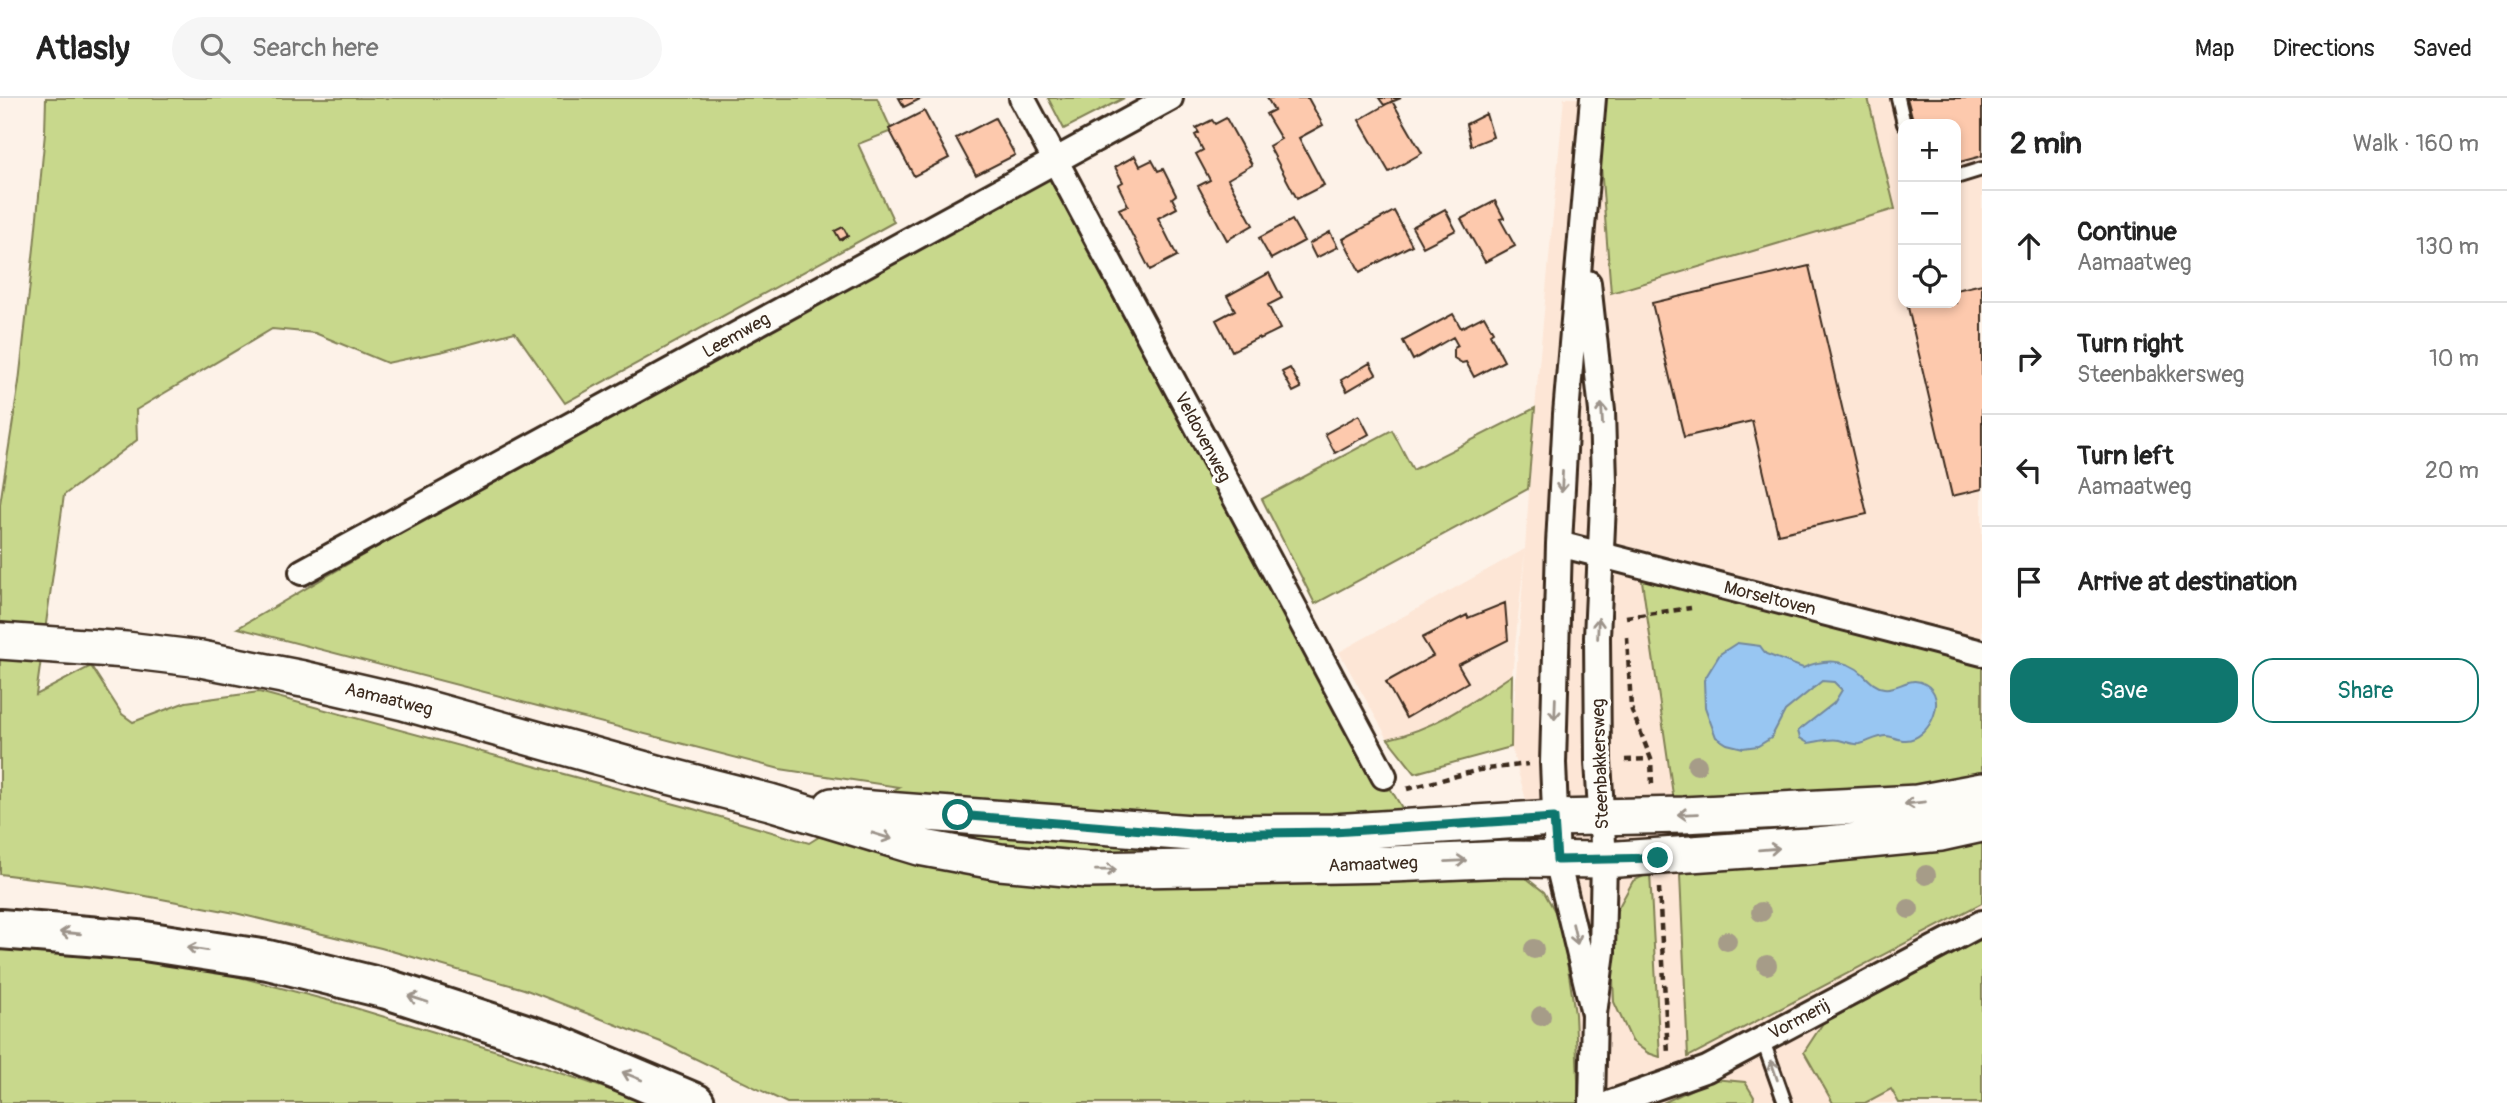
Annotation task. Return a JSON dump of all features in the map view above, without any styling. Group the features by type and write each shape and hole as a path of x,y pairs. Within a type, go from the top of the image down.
{"highway":[{"path":"0,929 138,940 268,960 387,989 553,1043 695,1103"}],"main road":[{"name":"Aamaatweg","path":"0,641 127,650 201,659 303,679 403,702 769,802 919,847 1000,862 1087,870 1509,859 1604,860 1807,846 1941,833 1982,824"},
{"name":"Aamaatweg","path":"769,802 1192,834 1333,832 1554,818 1917,803 1982,791"}],"street":[{"name":"Veldovenweg","path":"1023,98 1384,776"},
{"name":"Leemweg","path":"302,572 1170,98"},
{"name":"Steenbakkersweg","path":"1593,98 1566,414 1559,544 1553,763 1557,860 1594,1014"},
{"name":"Steenbakkersweg","path":"1582,229 1602,411 1604,482 1597,637 1598,761 1604,860 1602,952 1594,1014"},
{"name":"Morseltoven","path":"1559,544 1982,653"},
{"name":"Vormerij","path":"1611,1103 1707,1069 1982,923"},
{"path":"1592,1103 1594,1014"}],"lane":[{"path":"1898,98 1903,119"},
{"path":"1961,175 1982,169"},
{"path":"1762,1038 1785,1103"}],"path":[{"path":"1598,761 1651,760"},
{"path":"1384,776 1395,788 1404,790 1479,770 1553,763"}],"shaded area":[{"path":"1564,98 1982,98 1982,1103 1579,1103 1575,1014 1561,922 1511,747 1525,551 1512,675 1452,714 1413,734 1388,739 1339,652 1525,549 1535,408"}],"green space":[{"path":"46,98 877,98 892,131 858,144 894,222 565,403 515,332 387,363 315,333 272,329 136,410 137,440 64,495 36,695 91,666 122,714 133,722 186,702 259,692 690,808 809,843 899,787 780,769 238,628 514,467 1047,174 1266,584 1444,877 1495,874 1525,877 1544,892 1561,922 1575,1014 1579,1103 787,1103 661,1042 524,989 381,948 235,913 88,885 0,874 0,504 19,382 45,133"},
{"path":"1048,98 1124,98 1064,129"},
{"path":"1603,98 1868,98 1895,209 1611,293 1599,141"},
{"path":"1535,408 1528,489 1315,604 1262,499 1392,430 1413,470"},
{"path":"1641,574 1982,666 1982,903 1688,1057 1678,829"},
{"path":"1512,675 1511,747 1415,773 1388,739 1438,721"},
{"path":"1650,873 1660,1057 1648,1053 1632,1041 1614,1002 1612,955 1616,912 1633,881"},
{"path":"1982,939 1982,1103 1899,1103 1891,1089 1865,1103 1833,1103 1804,1052 1823,1023"},
{"path":"0,948 160,956 342,1004 497,1051 648,1103 0,1103"},
{"path":"1713,1079 1745,1082 1754,1097 1753,1102 1663,1103"}],"water":[{"path":"1737,643 1760,646 1766,654 1803,668 1826,662 1850,665 1881,687 1889,688 1914,681 1925,684 1936,698 1934,716 1922,733 1906,740 1886,736 1860,744 1835,740 1808,743 1800,738 1798,731 1834,703 1842,690 1834,682 1822,681 1785,711 1771,738 1758,746 1743,748 1727,744 1716,737 1710,721 1705,707 1704,680 1720,654"}],"building":[{"path":"899,98 922,98 904,107"},
{"path":"1267,98 1308,98 1323,125 1299,138 1324,185 1297,199 1269,146 1281,139 1266,114 1274,110"},
{"path":"1379,98 1401,98 1384,105"},
{"path":"1907,98 1982,98 1982,156 1961,162 1961,119 1913,119"},
{"path":"1392,101 1422,153 1389,172 1359,120"},
{"path":"924,111 949,158 914,176 889,129"},
{"path":"1486,114 1493,137 1471,146 1466,124"},
{"path":"995,118 1015,155 976,175 956,138"},
{"path":"1226,118 1252,165 1228,179 1253,225 1227,240 1198,186 1210,180 1196,154 1203,150 1195,135 1199,133 1196,128 1212,120 1215,124"},
{"path":"1135,156 1140,166 1152,160 1158,171 1163,169 1176,195 1172,198 1177,208 1158,218 1177,256 1150,270 1119,209 1128,205 1118,185 1123,182 1115,167"},
{"path":"1495,201 1504,218 1500,219 1515,246 1485,262 1461,219"},
{"path":"1445,209 1456,230 1423,247 1412,227"},
{"path":"1394,211 1412,245 1360,272 1343,239"},
{"path":"1292,220 1304,241 1271,259 1259,238"},
{"path":"843,227 848,236 840,240 835,231"},
{"path":"1330,232 1338,247 1316,258 1309,244"},
{"path":"1809,266 1867,514 1778,534 1752,421 1684,437 1652,303"},
{"path":"1269,273 1282,298 1268,305 1280,329 1232,351 1216,320 1235,310 1227,296"},
{"path":"1982,284 1982,489 1952,496 1908,308 1961,308 1961,289"},
{"path":"1453,314 1461,328 1484,316 1504,361 1474,377 1466,362 1462,363 1454,358 1454,348 1458,346 1453,337 1413,360 1403,341"},
{"path":"1370,363 1376,374 1347,391 1341,380"},
{"path":"1290,368 1301,388 1293,392 1282,372"},
{"path":"1359,415 1369,434 1335,453 1325,434"},
{"path":"1505,603 1508,640 1458,665 1468,682 1406,718 1386,682 1433,656 1422,638 1467,615 1468,618"}],"route":[{"path":"958,815 1192,834 1333,832 1554,818 1557,860 1658,858"}]}
